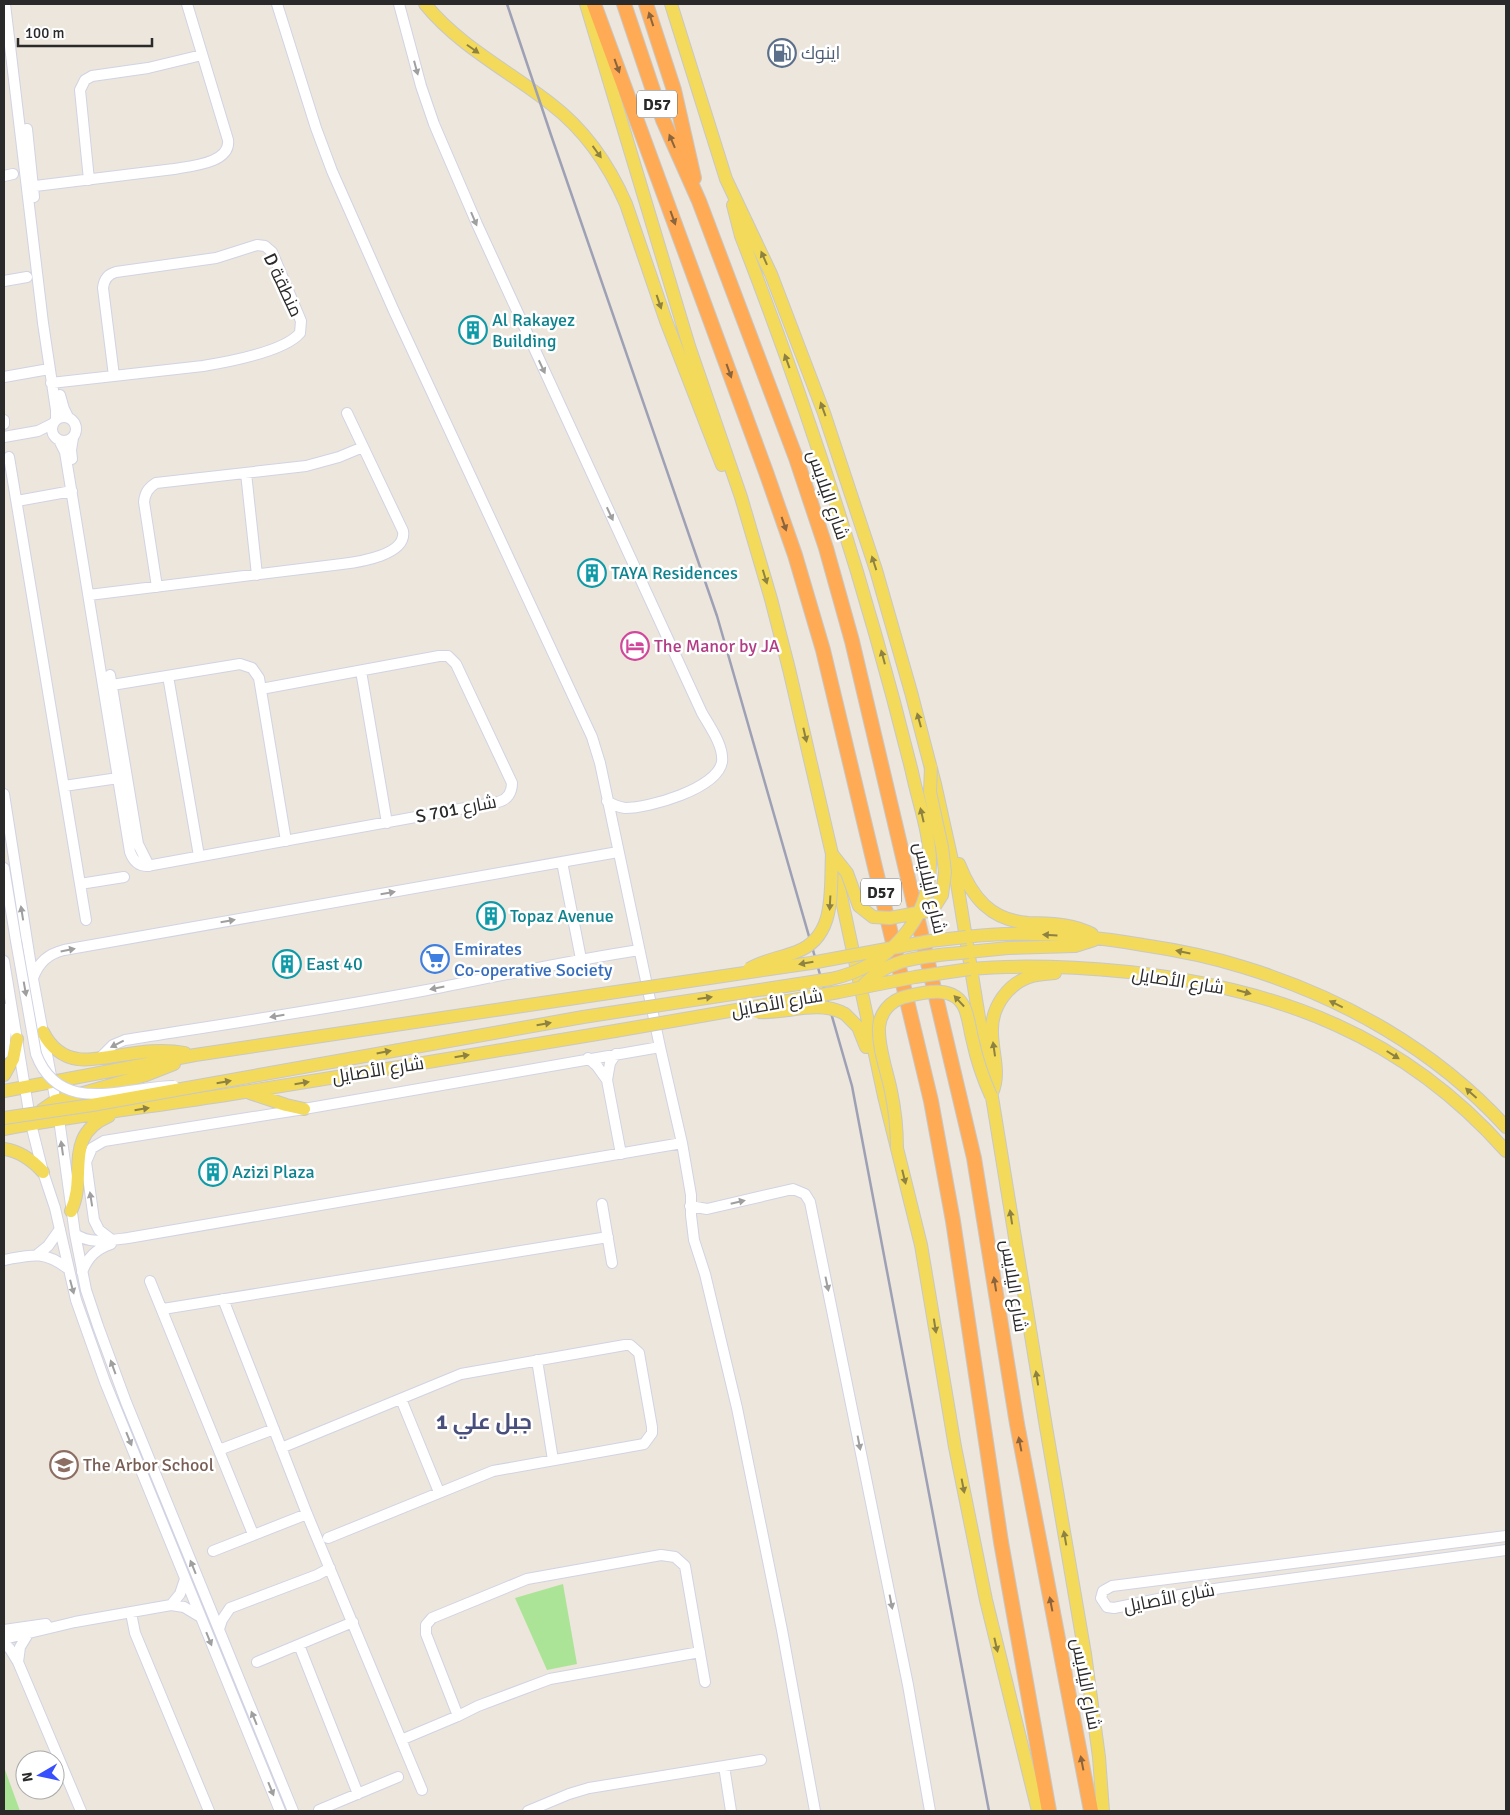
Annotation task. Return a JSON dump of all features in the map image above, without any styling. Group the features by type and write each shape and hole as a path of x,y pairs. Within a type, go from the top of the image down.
{"highway":[{"name":"D57","path":"594,4 769,482 795,556 823,650 931,1101 953,1221 1001,1542 1049,1811"},
{"name":"شارع اليلايس","path":"624,4 663,120 699,201 796,458 826,548 852,641 974,1158 1017,1424 1091,1811"},
{"path":"646,4 674,90 699,201"}],"main road":[{"path":"425,4 442,23 460,38 559,110 578,129 601,157 626,204 680,360 717,454 740,497"},
{"path":"586,4 690,346 740,497 771,599 832,854 884,1096 914,1212 956,1447 986,1600 1038,1811"},
{"path":"671,4 732,193 771,274 824,413 876,570 931,767 957,883 1085,1654 1099,1758 1103,1811"},
{"path":"4,1118 92,1106 583,1017 831,979 865,968 894,947 909,929 921,908 929,879 929,851 886,669 843,523 804,408 740,236 735,219 732,193"},
{"path":"832,854 847,873 859,906 872,917 890,918 924,912 935,906 942,895 945,872 942,847 930,792 931,767"},
{"path":"946,830 969,887 978,900 991,910 1006,918 1022,922 1075,927 1098,938"},
{"path":"742,974 768,960 801,950 819,936 829,915 832,854"},
{"name":"شارع الأصايل","path":"4,1091 195,1055 742,974 930,941 1014,934 1098,938 1165,948 1241,966 1310,991 1359,1014 1410,1045 1466,1088 1506,1127"},
{"path":"861,988 880,970 895,963 1008,948 1075,946 1098,938"},
{"name":"شارع الأصايل","path":"4,1129 58,1119 248,1092 615,1031 915,977 970,969 1015,966 1074,968 1143,974 1210,984 1263,997 1328,1020 1376,1045 1426,1077 1471,1114 1506,1152"},
{"path":"991,1096 997,1074 992,1025 994,1012 1000,1000 1009,990 1026,978 1074,968"},
{"path":"897,1148 894,1106 879,1028 882,1014 895,1001 939,991 951,994 960,1000 966,1010 976,1057 991,1096"},
{"path":"740,1009 768,1013 822,1006 834,1008 845,1014 862,1032 874,1076 884,1096"},
{"path":"43,1032 53,1047 67,1056 78,1059 154,1051 175,1051 195,1055"},
{"path":"4,1075 13,1059 17,1039"},
{"path":"31,1124 42,1110 55,1101 146,1075 195,1055"},
{"path":"248,1092 304,1109"},
{"path":"71,1211 77,1194 79,1147 84,1136 92,1126 116,1112"},
{"path":"4,1149 20,1154 34,1163 43,1172"}],"street":[{"path":"5,4 9,78 30,187 49,327 56,410 51,430 65,452 123,777 64,786"},
{"path":"12,4 49,369 68,417"},
{"path":"30,187 174,169 205,162 225,154 228,140 187,4"},
{"path":"277,4 316,128 332,170 394,311 592,737 600,763 682,1143 691,1195 690,1206 696,1246 705,1274 739,1418 782,1630 815,1811"},
{"path":"392,4 404,41 411,50"},
{"path":"399,4 421,86 434,124 476,224 702,713 721,750 721,766 716,775 692,790 660,802 635,807 620,807 607,801"},
{"path":"89,180 80,90 85,80 92,76 148,68 202,55"},
{"name":"D منطقة","path":"54,382 114,376 203,366 239,360 262,353 296,337 302,329 301,321 272,252 265,246 258,245 216,258 116,272 110,275 105,280 103,288 114,376"},
{"path":"4,281 27,277"},
{"path":"4,377 49,369"},
{"path":"92,595 356,562 384,554 401,544 403,531 347,413"},
{"path":"4,437 38,430 62,416 72,419 76,426 71,450 92,595"},
{"path":"4,444 39,437 57,438 66,441 72,438"},
{"path":"156,587 144,502 147,490 156,483 314,464 363,448"},
{"path":"10,457 86,920"},
{"path":"246,473 257,575"},
{"path":"17,501 72,491"},
{"name":"S 701 شارع","path":"123,777 132,857 140,865 149,866 501,802 510,793 512,783 456,664 451,658 442,655 261,689"},
{"path":"108,686 240,664 247,665 257,672 286,841"},
{"path":"360,670 386,823"},
{"path":"168,676 199,856"},
{"path":"4,794 82,1272 98,1326 126,1402 293,1811"},
{"path":"33,979 47,956 58,952 618,852"},
{"path":"562,862 581,959"},
{"path":"4,868 36,1054 43,1068 54,1081 75,1092 90,1095 164,1086 193,1087"},
{"path":"80,884 124,877"},
{"path":"100,1058 113,1045 125,1040 408,993 581,959 639,950"},
{"path":"4,961 31,1124 60,1229 67,1268 76,1300 106,1382 280,1811"},
{"path":"4,1053 10,999"},
{"path":"112,1240 99,1230 94,1220 86,1162 92,1148 104,1141 304,1109 588,1058 660,1047"},
{"path":"616,1054 610,1063 607,1080 621,1154"},
{"path":"588,1058 597,1066 607,1080"},
{"path":"75,1234 80,1238 93,1242 128,1238 682,1143"},
{"path":"690,1206 706,1209 793,1190 805,1194 810,1202 906,1676 930,1811"},
{"path":"602,1204 612,1263"},
{"path":"38,1254 48,1246 60,1229"},
{"path":"163,1309 608,1237"},
{"path":"82,1272 89,1257 97,1250 128,1238"},
{"path":"4,1260 38,1254 53,1259 67,1268"},
{"path":"150,1281 253,1534"},
{"path":"223,1299 307,1514 422,1790"},
{"path":"281,1448 461,1374 625,1345 630,1345 639,1353 652,1427 649,1439 644,1444 493,1471 328,1538"},
{"path":"537,1360 553,1460"},
{"path":"401,1399 439,1492"},
{"path":"219,1450 274,1429"},
{"path":"212,1550 307,1514"},
{"name":"شارع الأصايل","path":"1506,1536 1112,1586 1105,1588 1101,1598 1107,1607 1114,1608 1212,1589 1506,1550"},
{"path":"458,1716 426,1634 426,1625 432,1618 527,1579 661,1555 675,1557 684,1566 705,1682"},
{"path":"219,1629 222,1620 230,1608 317,1575 330,1568"},
{"path":"171,1605 180,1594 185,1579"},
{"path":"206,1599 230,1608"},
{"path":"4,1638 75,1622 171,1605 184,1607 200,1617"},
{"path":"132,1612 135,1633 209,1811"},
{"path":"4,1630 58,1622 75,1622"},
{"path":"257,1662 353,1622"},
{"path":"18,1662 20,1647 28,1634"},
{"path":"4,1643 18,1662 81,1811"},
{"path":"299,1645 358,1794"},
{"path":"401,1740 478,1706 556,1677 700,1652"},
{"path":"528,1811 589,1788 761,1760"},
{"path":"724,1766 731,1811"},
{"path":"319,1810 398,1777"}],"green space":[{"path":"563,1584 577,1664 547,1670 515,1598"},
{"path":"4,1767 20,1811 4,1811"}],"railway":[{"path":"507,4 717,616 852,1086 989,1811"}],"place":[{"name":"اينوك","path":"782,53"},
{"name":"Al Rakayez Building","path":"473,330"},
{"name":"TAYA Residences","path":"592,573"},
{"name":"The Manor by JA","path":"635,646"},
{"name":"Topaz Avenue","path":"491,916"},
{"name":"Emirates Co-operative Society","path":"435,959"},
{"name":"East 40","path":"287,964"},
{"name":"Azizi Plaza","path":"213,1172"},
{"name":"The Arbor School","path":"64,1465"}],"district":[{"name":"جبل علي 1","path":"484,1421"}]}
